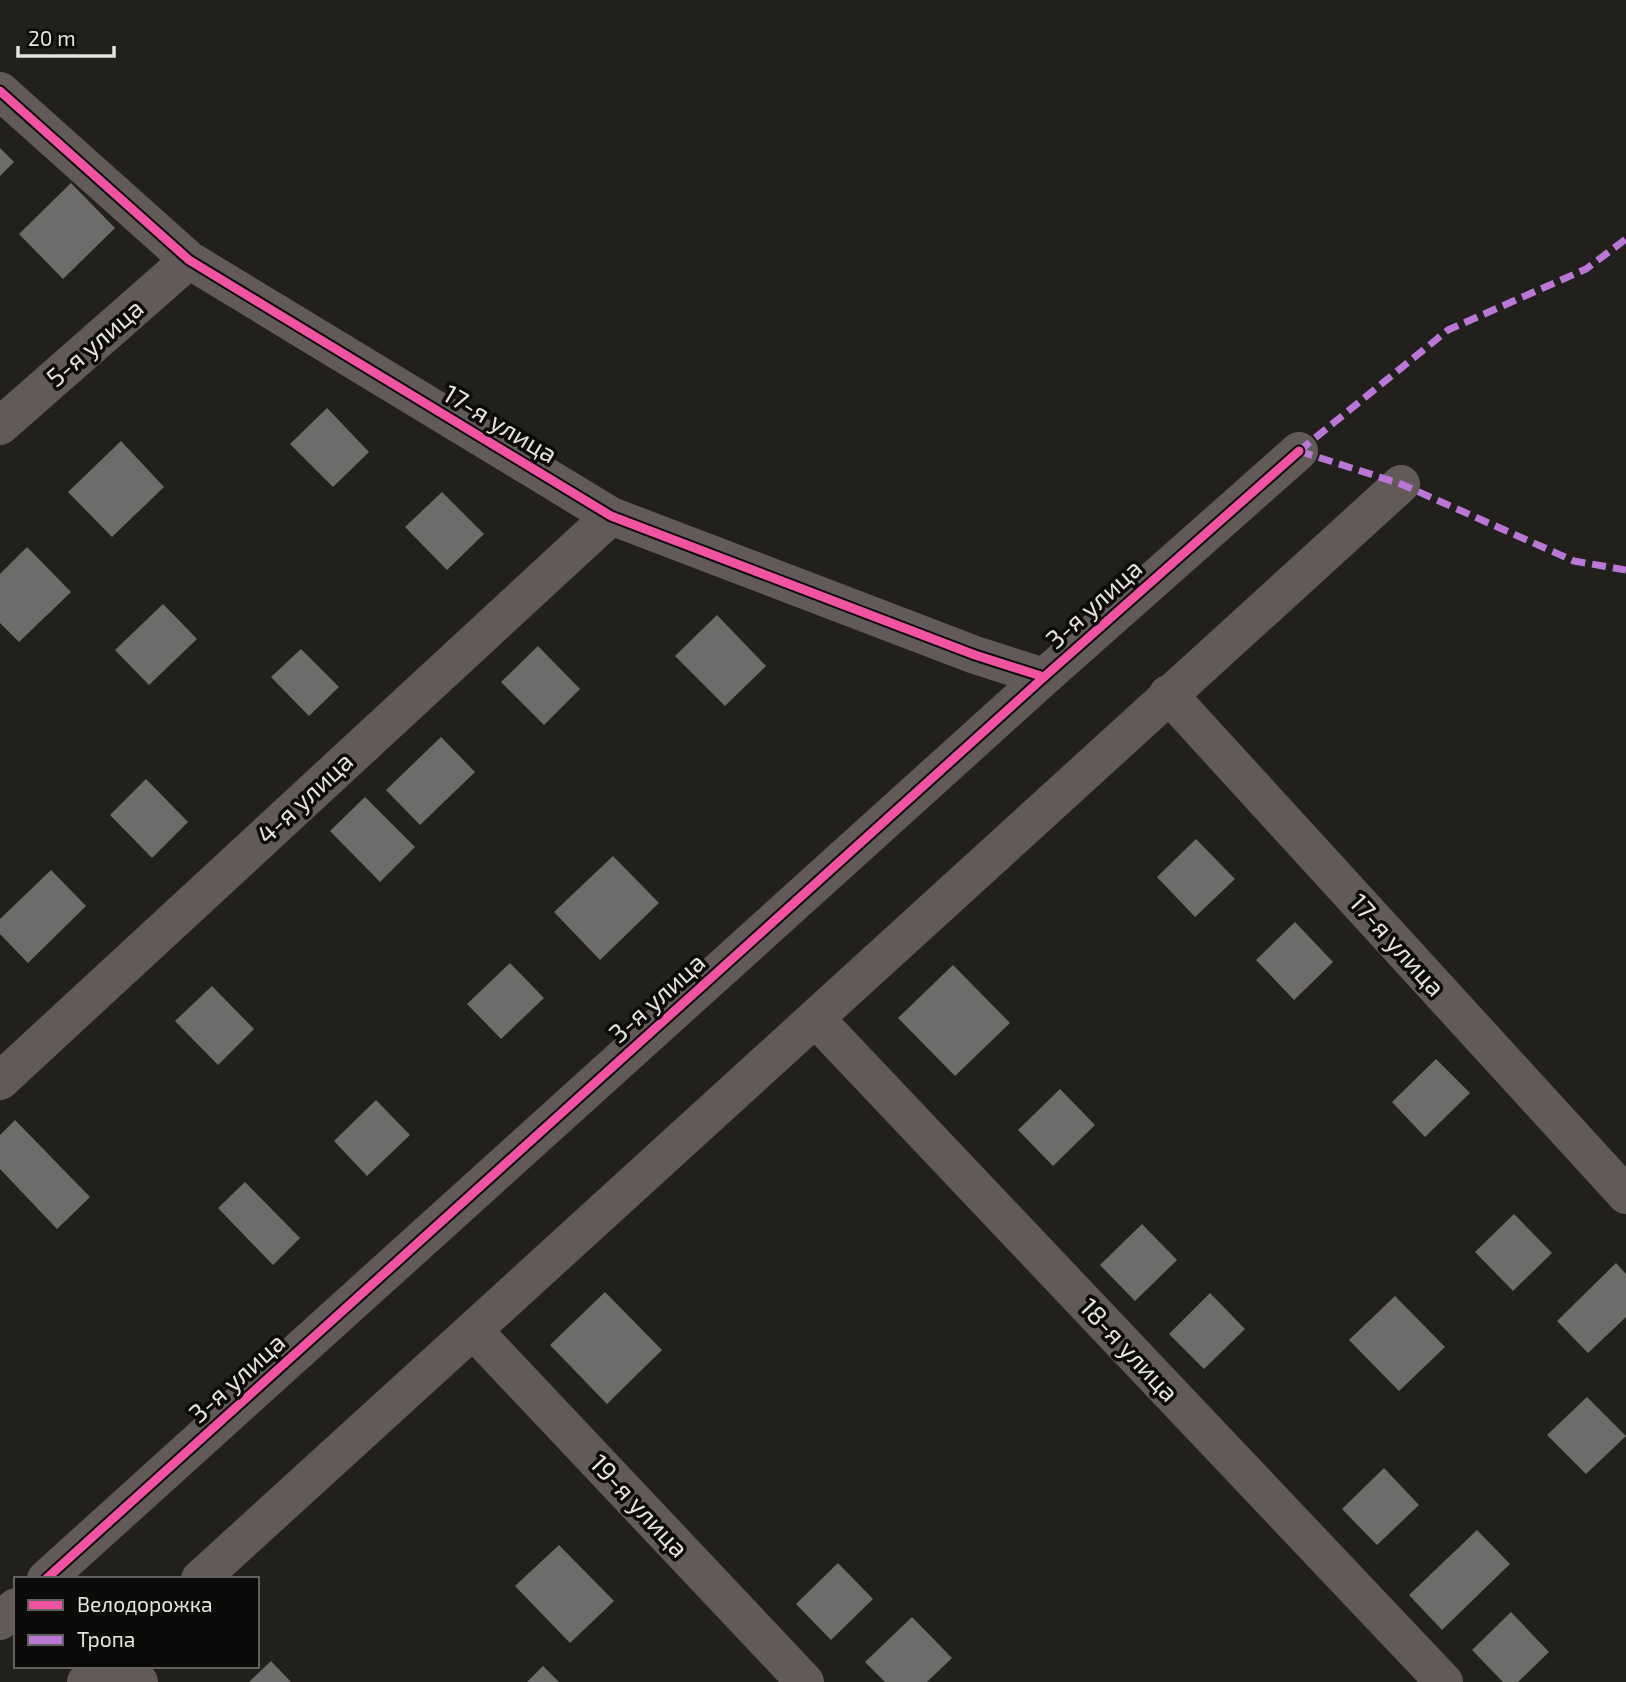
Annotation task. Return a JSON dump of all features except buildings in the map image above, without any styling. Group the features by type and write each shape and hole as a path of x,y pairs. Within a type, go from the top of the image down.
{"street":[{"name":"17-я улица","path":"0,92 189,260 611,516 975,655 1044,677"},
{"name":"5-я улица","path":"0,426 189,260"},
{"name":"3-я улица","path":"48,1577 1044,677 1299,451"},
{"path":"202,1577 1401,484"},
{"name":"4-я улица","path":"0,1081 611,516"},
{"name":"17-я улица","path":"1168,694 1626,1195"},
{"name":"18-я улица","path":"815,1018 1444,1682"},
{"name":"19-я улица","path":"473,1330 805,1682"},
{"path":"0,1621 14,1608"},
{"path":"86,1682 102,1668"},
{"path":"127,1668 139,1682"}],"marked path":[{"path":"1299,451 1448,330 1586,269 1626,239"},
{"path":"1299,451 1401,484 1574,561 1626,570"}],"cycle path":[{"path":"0,91 189,260 611,516 975,655 1044,677"},
{"path":"48,1577 1044,677 1299,451"}]}
